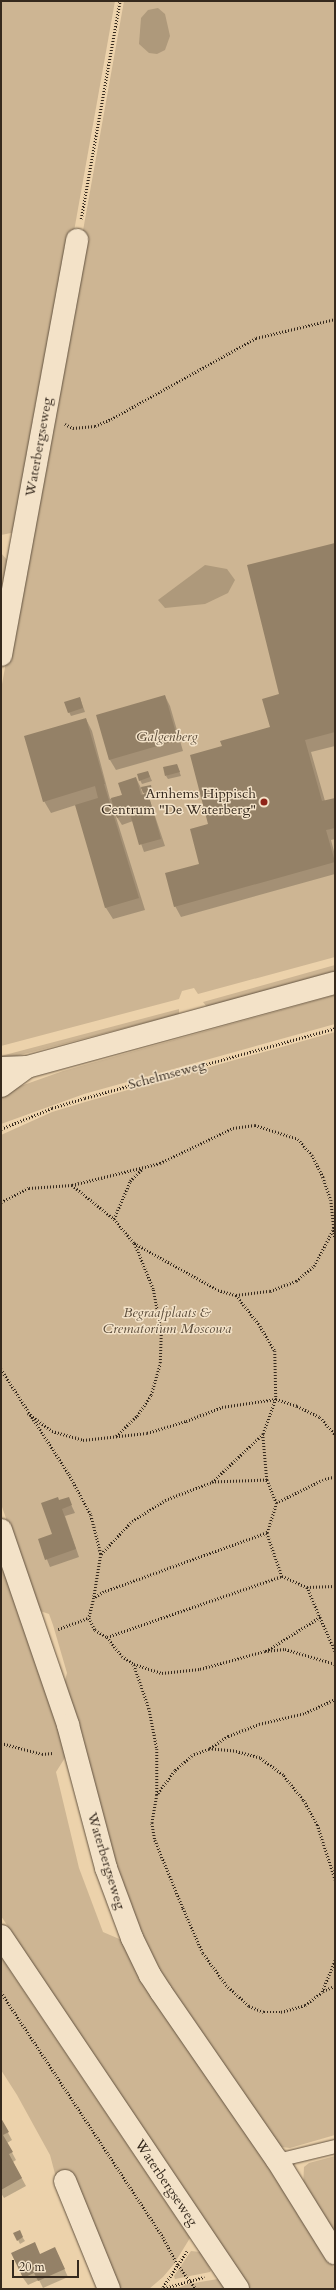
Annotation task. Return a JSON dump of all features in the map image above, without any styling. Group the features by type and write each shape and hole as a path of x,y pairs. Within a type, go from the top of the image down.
{"street":[{"name":"Waterbergseweg","path":"1,655 77,240"},
{"path":"1,1068 27,1067 335,983"},
{"path":"1,1086 27,1067"},
{"name":"Waterbergseweg","path":"1,1530 76,1750 106,1868 121,1911 150,1974 277,2160 335,2253"},
{"name":"Waterbergseweg","path":"1,1936 232,2281"},
{"path":"65,2182 108,2289"}],"lane":[{"path":"277,2160 335,2146"}],"path":[{"path":"77,240 120,1"},
{"path":"45,413 73,428 95,426 111,419 256,338 335,319"},
{"name":"Schelmseweg","path":"1,1129 52,1108 85,1098 335,1028"},
{"path":"1,1202 29,1188 72,1185 160,1163 233,1128 255,1125 273,1129 298,1139 312,1155 323,1177 330,1200 335,1226 335,1237"},
{"path":"114,1219 130,1181 143,1168"},
{"path":"72,1185 114,1219 134,1243 153,1289 161,1332 160,1363 151,1396 137,1416 116,1436"},
{"path":"134,1243 218,1290 236,1295 270,1292 296,1281 314,1266 335,1226"},
{"path":"236,1295 260,1326 275,1351 276,1399 263,1434 267,1480 277,1503 268,1533 282,1576"},
{"path":"1,1369 28,1413 69,1474 91,1515 101,1554 90,1618 95,1630 107,1637 122,1656 134,1664 162,1673 200,1669 265,1651 286,1650 335,1664"},
{"path":"28,1413 52,1431 83,1440 147,1433 186,1421 222,1407 276,1399 298,1406 320,1417 335,1434"},
{"path":"212,1482 263,1434"},
{"path":"277,1503 323,1480 335,1477"},
{"path":"101,1554 132,1521 165,1500 212,1482 267,1480"},
{"path":"94,1598 104,1592 268,1533"},
{"path":"107,1637 282,1576 307,1587 335,1586"},
{"path":"307,1587 335,1651"},
{"path":"265,1651 320,1617"},
{"path":"38,1635 90,1618"},
{"path":"134,1664 149,1708 157,1749 157,1795 152,1823 155,1840 203,1953 226,1985 249,2006 264,2012 282,2012 305,2005 322,1992 335,1986"},
{"path":"157,1795 181,1766 192,1756 209,1749 228,1736 259,1724 305,1713 335,1699"},
{"path":"1,1743 42,1754 76,1750"},
{"path":"209,1749 234,1750 260,1758 283,1775 303,1800 317,1825 335,1880"},
{"path":"322,1992 335,1959"},
{"path":"1,1992 163,2237 178,2265 196,2289"},
{"path":"162,2288 199,2232"},
{"path":"162,2288 190,2280 232,2281"}],"green space":[{"path":"1,1 115,1 42,411 16,532 1,535"},
{"name":"Galgenberg","path":"124,1 335,1 335,957 198,994 194,988 182,991 179,999 1,1046 1,690"},
{"path":"1,553 8,561 1,617"},
{"path":"335,965 335,971 207,1007 203,1002"},
{"path":"335,995 335,1024 84,1094 1,1124 1,1093 63,1071"},
{"path":"179,1009 179,1014 1,1060 1,1056"},
{"name":"Begraafplaats & Crematorium Moscowa","path":"335,1032 335,2135 290,2148 281,2147 167,1988 128,1907 64,1684 67,1673 53,1625 49,1614 40,1611 37,1607 1,1504 1,1135 52,1112"},
{"path":"1,1556 68,1753 56,1772 79,1868 103,1932 124,1941 335,2269 335,2289 249,2289 1,1916"},
{"path":"1,1957 190,2238 174,2264 163,2277 149,2289 117,2289 58,2185 50,2155 17,2095 1,2070"},
{"path":"335,2156 335,2238 303,2188 304,2167 309,2163"},
{"path":"191,2251 200,2252 211,2270 210,2272 175,2279 174,2276"},
{"path":"218,2279 225,2289 175,2289 188,2284"}],"shaded area":[{"path":"158,8 165,14 170,36 165,50 157,54 149,53 139,44 141,18 148,10"},
{"path":"205,565 227,569 235,580 228,593 205,604 165,608 158,600"}],"building":[{"path":"335,543 335,732 305,740 322,801 335,798 335,828 326,830 335,862 174,907 165,873 199,864 190,829 208,824 190,755 222,746 220,741 270,727 262,699 279,694 247,565"},
{"path":"165,695 178,740 109,760 96,715"},
{"path":"80,697 83,708 68,713 64,702"},
{"path":"86,718 104,784 139,898 105,908 75,805 98,798 95,786 43,802 24,736"},
{"path":"177,764 180,772 165,776 163,767"},
{"path":"148,771 150,777 139,781 137,774"},
{"path":"136,777 141,795 148,793 161,839 139,845 130,814 117,818 111,798 122,795 118,783"},
{"path":"151,785 152,790 143,793 141,787"},
{"path":"58,1497 59,1500 69,1497 72,1505 62,1509 76,1549 45,1560 38,1539 52,1534 41,1503"},
{"path":"1,2118 9,2132 3,2135 13,2152 9,2154 22,2178 1,2190"},
{"path":"20,2230 23,2237 17,2241 13,2233"},
{"path":"35,2242 40,2254 55,2247 65,2269 38,2281 34,2273 23,2278 11,2253"}],"place":[{"name":"Arnhems Hippisch Centrum \"De Waterberg\"","path":"264,802"}]}
